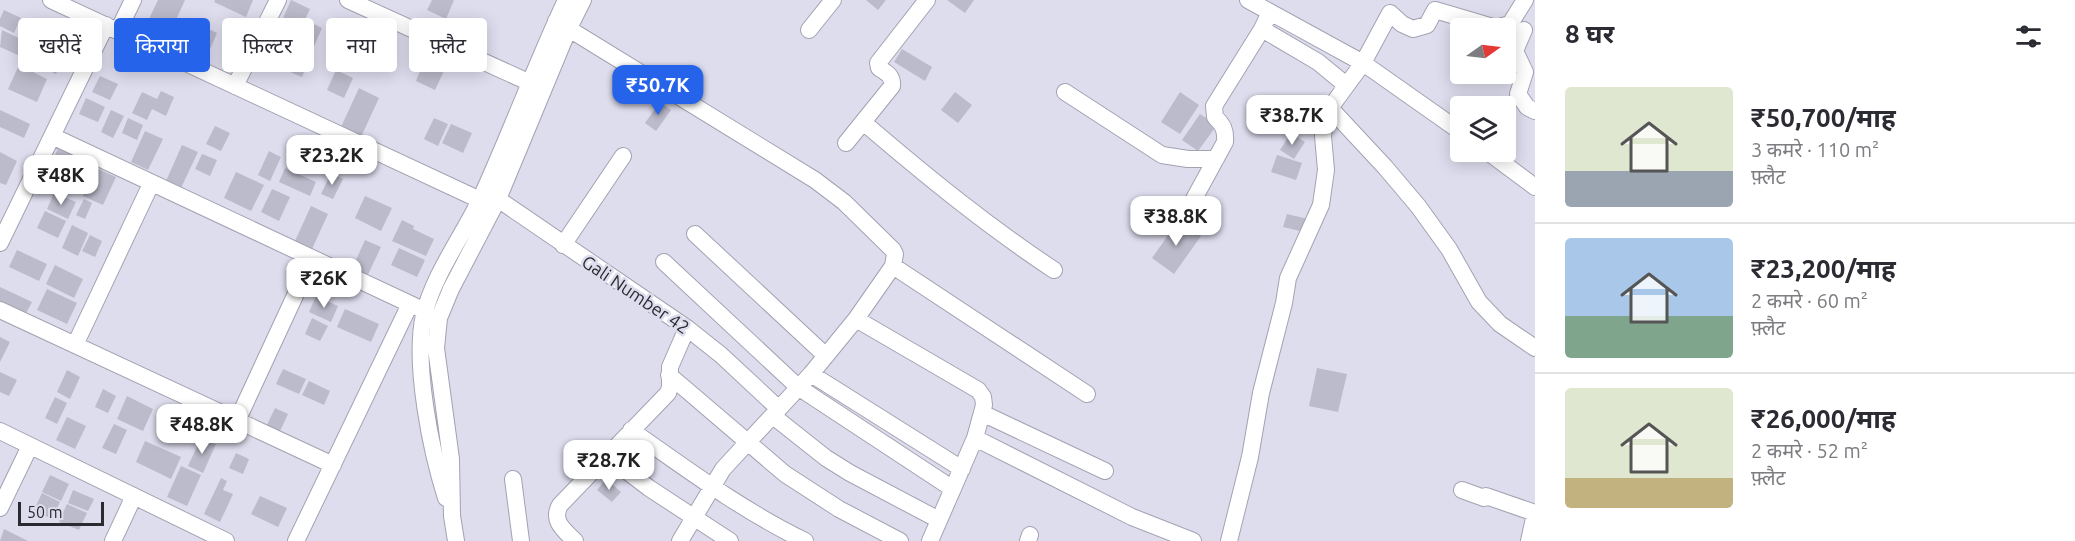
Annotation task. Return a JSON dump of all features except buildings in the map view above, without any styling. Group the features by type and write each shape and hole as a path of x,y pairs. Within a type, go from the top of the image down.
{"street":[{"name":"Gali Number 42","path":"51,0 236,86 487,196 687,328 721,355 776,413 826,458 939,520"},
{"path":"0,243 52,136 112,28 133,0"},
{"path":"236,86 278,0"},
{"path":"348,0 536,86"},
{"path":"563,24 566,0"},
{"path":"456,541 452,516 451,459 436,348 439,318 487,196 563,24 583,0"},
{"path":"809,30 833,0"},
{"path":"846,143 892,86 893,80 890,75 879,68 878,63 927,0"},
{"path":"1525,0 1523,29 1515,51 1525,72 1518,94 1527,107 1535,111"},
{"path":"1253,1 1363,63 1450,124"},
{"path":"1229,541 1250,456 1261,393 1284,303 1288,278 1321,205 1326,170 1323,136 1330,108 1363,63 1390,13 1402,24 1413,29 1426,25 1437,5 1496,27 1523,29"},
{"path":"1189,208 1225,142 1226,132 1215,117 1214,106 1262,29 1270,12"},
{"path":"563,24 816,180 844,202 893,249 895,254 893,266 856,319 811,374 723,469 681,541"},
{"path":"1262,29 1318,63 1347,85"},
{"path":"1065,92 1162,155 1188,159 1216,159"},
{"path":"1330,108 1419,206 1449,249 1479,302 1500,324 1535,348"},
{"path":"863,122 961,204 1004,237 1054,270"},
{"path":"52,136 417,308"},
{"path":"564,245 622,156"},
{"path":"1501,162 1535,187"},
{"path":"75,345 152,184"},
{"path":"296,541 333,465 417,308 436,282 487,196"},
{"path":"695,234 826,356"},
{"path":"237,421 312,259"},
{"path":"664,262 798,387 953,489"},
{"path":"893,266 1088,394"},
{"path":"417,308 424,390 435,462 452,516"},
{"path":"0,310 333,465"},
{"path":"856,319 978,390 983,397 984,405 975,438 930,541"},
{"path":"575,541 556,520 556,511 668,393 670,367 687,328"},
{"path":"811,374 962,469"},
{"path":"669,375 785,474 813,493 900,541"},
{"path":"982,413 1105,471"},
{"path":"632,430 712,487 769,523 805,541"},
{"path":"0,431 226,541"},
{"path":"975,438 1132,517 1193,541"},
{"path":"0,508 30,446"},
{"path":"607,456 649,489 730,541"},
{"path":"513,479 521,541"},
{"path":"1462,490 1535,514 1528,541"},
{"path":"113,541 134,496"}]}
